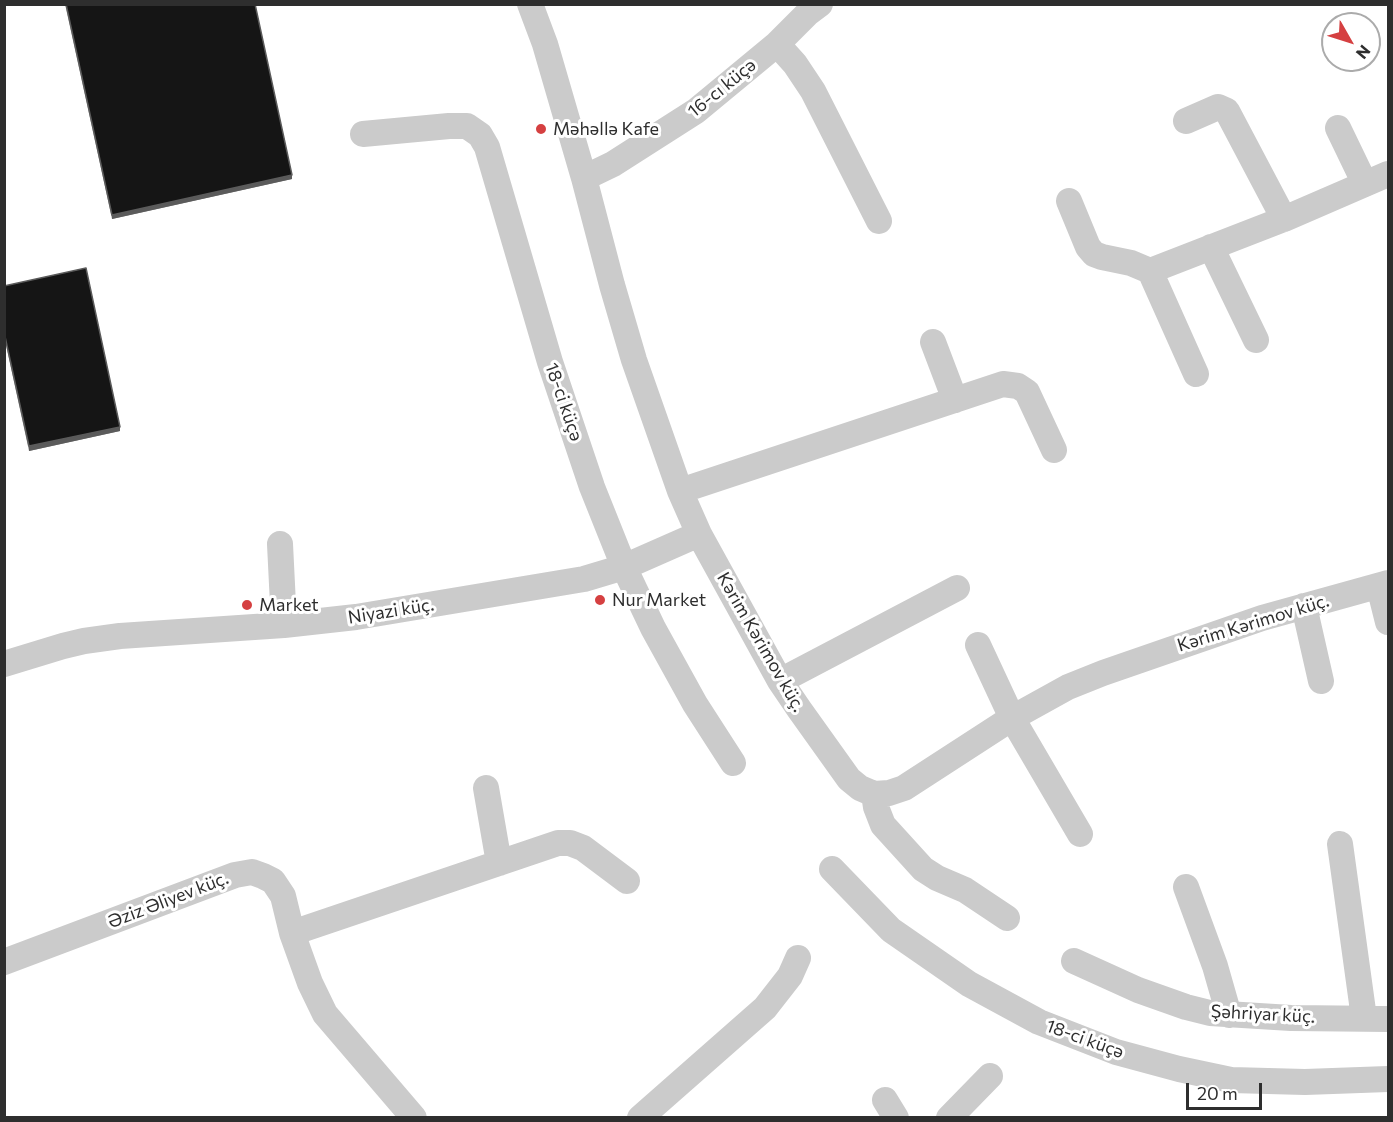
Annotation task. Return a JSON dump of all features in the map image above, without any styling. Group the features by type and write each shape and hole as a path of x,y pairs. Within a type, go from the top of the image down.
{"street":[{"name":"Kərim Kərimov küç.","path":"530,4 584,178 634,360 680,491 699,534 780,681 849,779 860,788 874,794 889,793 904,788 1012,718 1068,687 1094,676 1262,618 1384,584"},
{"name":"16-cı küçə","path":"584,178 613,164 696,111 777,44 820,4"},
{"path":"777,44 795,64 813,91 879,221"},
{"path":"1186,121 1218,107 1227,111 1284,219"},
{"name":"18-ci küçə","path":"363,134 467,126 480,135 487,147 550,362 592,487 624,567 653,628 695,704 733,763"},
{"path":"1338,128 1365,184"},
{"path":"1150,271 1284,219 1389,174"},
{"path":"1069,201 1088,247 1094,254 1131,263 1150,271 1196,374"},
{"path":"1211,248 1256,340"},
{"path":"933,342 955,400"},
{"path":"680,491 1003,384 1018,386 1027,392 1054,450"},
{"name":"Niyazi küç.","path":"4,664 63,646 120,636 284,625 356,617 584,579 624,567 699,534"},
{"path":"279,544 284,625"},
{"path":"1384,584 1389,622"},
{"path":"780,681 957,588"},
{"path":"1304,606 1321,681"},
{"path":"978,645 1012,718 1080,834"},
{"path":"486,788 499,863"},
{"path":"874,794 883,825 923,869 965,890 1007,918"},
{"path":"292,933 558,843 570,843 583,848 627,881"},
{"path":"1340,844 1376,1019"},
{"name":"18-ci küçə","path":"832,869 891,930 969,984 1039,1022 1116,1052 1230,1080 1305,1082 1389,1079"},
{"name":"Əziz Əliyev küç.","path":"4,962 235,875 252,872 263,876 273,881 282,896 292,933 310,983 325,1014 414,1118"},
{"path":"1186,886 1215,966 1228,1015"},
{"path":"640,1118 765,1008 790,976 798,958"},
{"name":"Şəhriyar küç.","path":"1074,961 1138,990 1210,1013 1291,1018 1376,1019"},
{"path":"949,1118 990,1076"}],"building":[{"path":"66,4 255,4 292,175 112,215"},
{"path":"86,268 120,427 29,446 4,332 4,286"}],"place":[{"name":"Məhəllə Kafe","path":"541,129"},
{"name":"Nur Market","path":"600,600"},
{"name":"Market","path":"247,605"}]}
